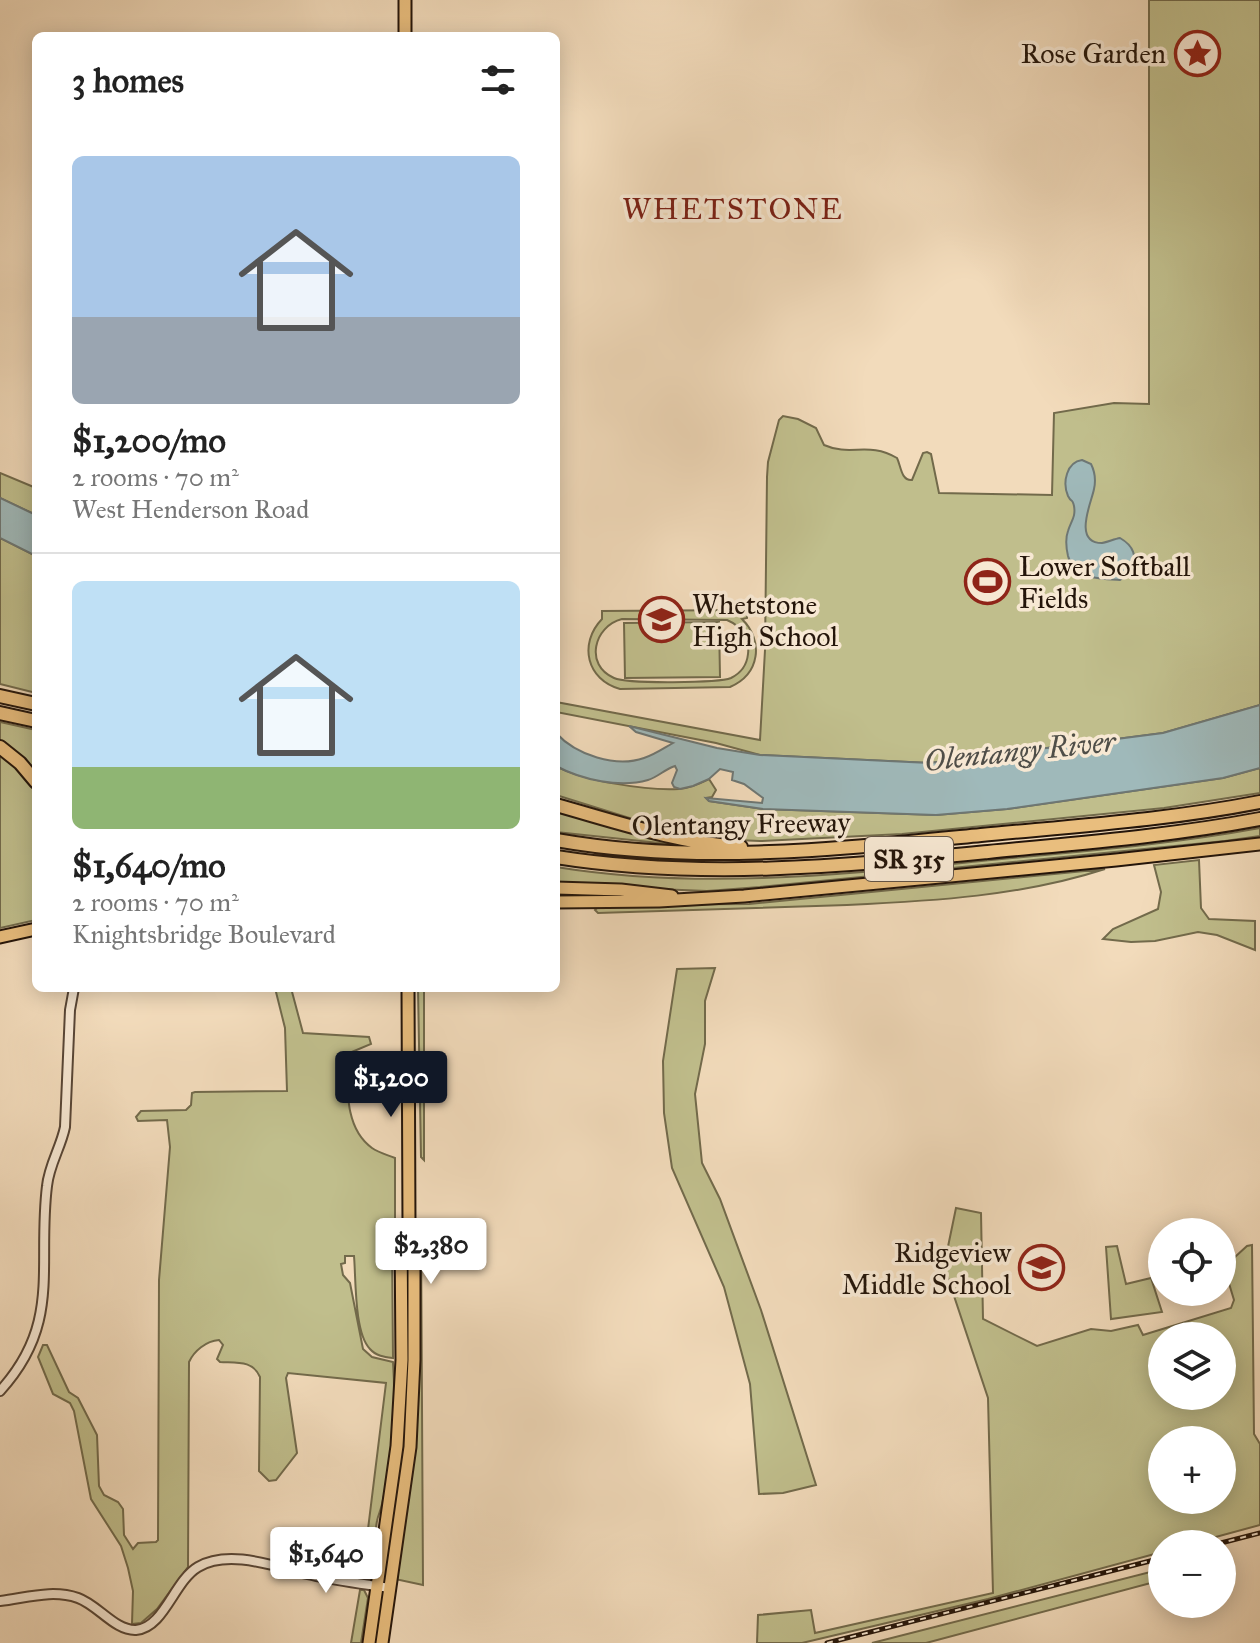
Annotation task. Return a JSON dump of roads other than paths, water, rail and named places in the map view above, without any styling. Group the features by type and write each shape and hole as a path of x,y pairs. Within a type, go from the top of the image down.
{"highway":[{"path":"0,696 32,703"},
{"path":"0,713 32,720"},
{"path":"0,747 32,777"},
{"name":"Olentangy Freeway","path":"560,841 614,849 705,854 825,850 1162,818 1260,802"},
{"path":"560,806 705,844 825,850"},
{"name":"Olentangy Freeway","path":"560,858 642,868 778,870 1164,834 1260,819"}],"main road":[{"path":"405,0 405,32"},
{"path":"560,902 744,896 1260,844"},
{"path":"560,888 621,890 689,898"},
{"path":"0,937 32,930"},
{"path":"382,1643 410,1447 412,1405 414,1232 409,1224 408,992"},
{"path":"369,1643 397,1446 402,1360 401,1231 409,1224"}],"street":[{"path":"0,1391 23,1363 40,1319 45,1292 47,1181 62,1145 65,1127 73,992"},
{"path":"0,1601 46,1594 68,1595 98,1608 121,1627 134,1630 152,1623 184,1578 210,1562 270,1564 311,1575 390,1588"}],"water":[{"path":"1082,460 1091,464 1095,476 1086,520 1088,536 1102,543 1120,538 1133,552 1132,571 1120,580 1082,573 1071,564 1068,556 1066,537 1074,510 1066,491 1066,479 1073,464"},
{"path":"0,498 32,513 32,554 0,538"},
{"path":"1260,705 1260,768 1223,778 1007,809 936,815 763,809 709,801 706,798 762,803 763,798 744,784 732,780 733,772 720,769 709,779 680,789 672,783 677,770 675,766 648,780 625,783 589,779 560,768 560,737 574,748 597,758 621,761 648,757 673,743 636,732 629,726 717,748 760,755 930,763 1163,733"}],"railway":[{"path":"1236,1539 1260,1533"},
{"path":"827,1643 1148,1562"}],"place":[{"name":"Rose Garden","path":"1197,53"},
{"name":"Lower Softball Fields","path":"988,582"},
{"name":"Whetstone High School","path":"661,620"},
{"name":"Ridgeview Middle School","path":"1042,1268"}],"district":[{"name":"WHETSTONE","path":"733,209"}],"water label":[{"name":"Olentangy River","path":"1020,751"}]}
